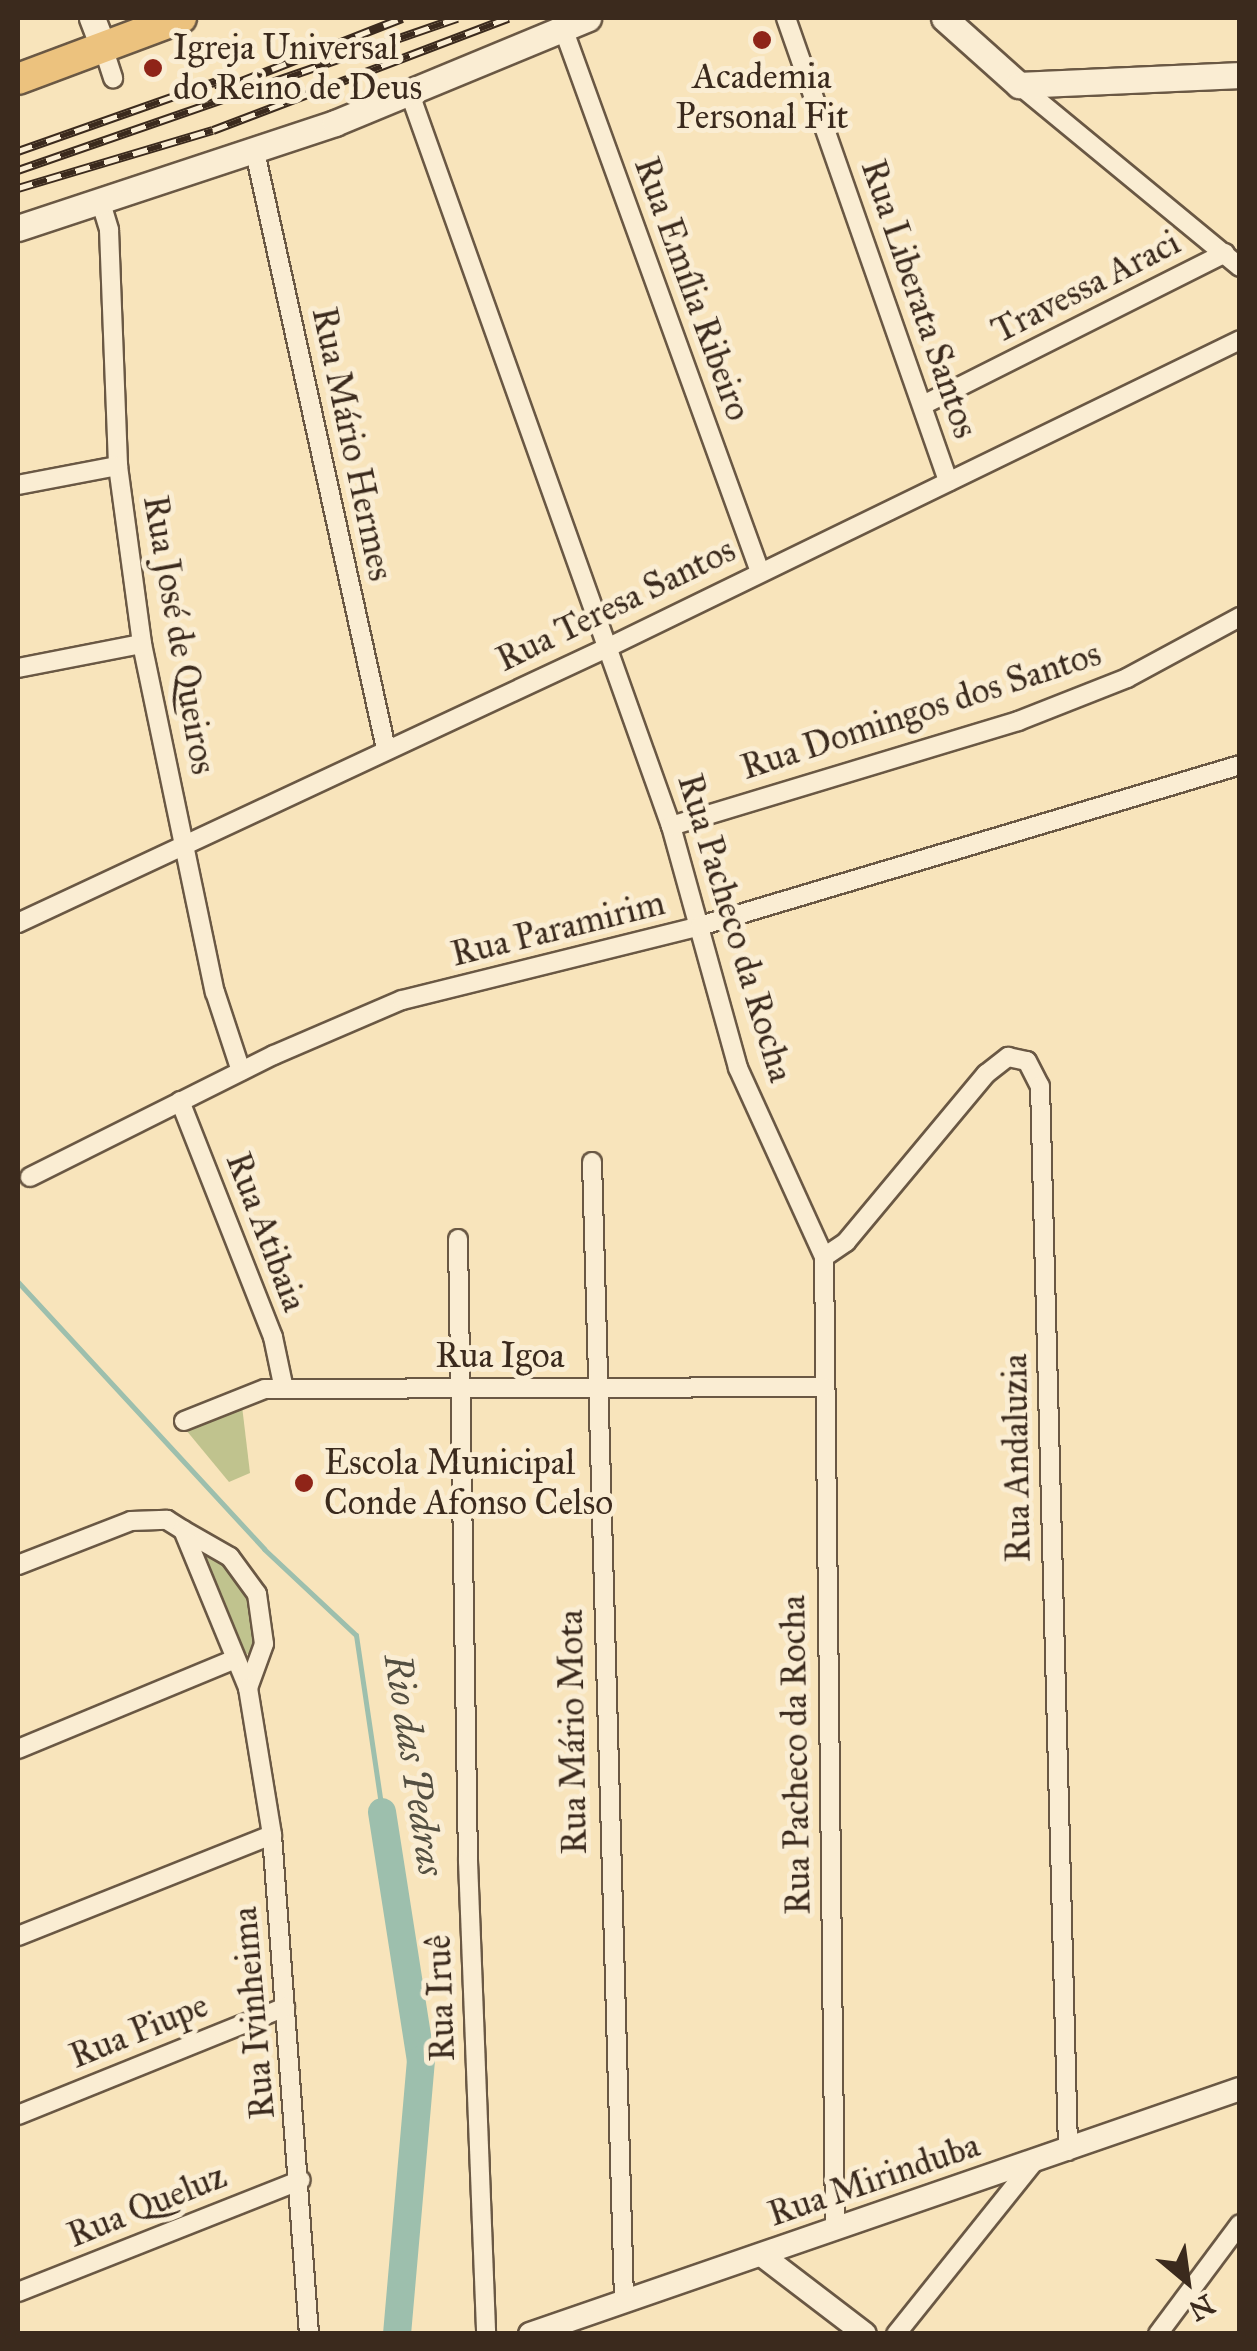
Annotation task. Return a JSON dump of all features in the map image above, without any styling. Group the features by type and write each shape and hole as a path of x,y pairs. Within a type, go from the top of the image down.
{"main road":[{"path":"92,18 103,47"},
{"path":"18,80 181,18"},
{"path":"18,228 255,152 410,94 588,18"},
{"path":"945,18 1019,85 1240,74"}],"street":[{"name":"Rua Liberata Santos","path":"788,20 948,481"},
{"name":"Rua Emília Ribeiro","path":"563,28 760,572"},
{"path":"103,47 113,78"},
{"path":"1019,85 1240,268"},
{"name":"Rua Pacheco da Rocha","path":"410,94 671,826 738,1068 824,1257 835,2228"},
{"name":"Rua Mário Hermes","path":"255,152 386,750"},
{"name":"Rua José de Queiros","path":"101,203 109,230 118,466 142,644 215,992 241,1071"},
{"name":"Travessa Araci","path":"923,405 1225,254"},
{"name":"Rua Teresa Santos","path":"18,924 610,646 1240,340"},
{"path":"18,485 118,466"},
{"name":"Rua Domingos dos Santos","path":"671,826 1018,721 1127,678 1240,618"},
{"path":"18,668 142,644"},
{"name":"Rua Paramirim","path":"30,1177 241,1071 402,1000 700,926 1240,765"},
{"name":"Rua Andaluzia","path":"824,1257 846,1242 986,1074 1008,1057 1027,1061 1040,1086 1068,2150"},
{"name":"Rua Atibaia","path":"180,1102 273,1338 284,1389"},
{"name":"Rua Mário Mota","path":"592,1162 624,2301"},
{"name":"Rua Iruê","path":"458,1239 468,1861 486,2334"},
{"name":"Rua Igoa","path":"184,1421 254,1390 824,1388"},
{"name":"Rua Ivinheima","path":"18,1565 131,1521 158,1517 183,1530 230,1557 257,1594 264,1644 248,1688"},
{"name":"Rua Ivinheima","path":"183,1530 248,1688 272,1835 301,2180 309,2334"},
{"path":"18,1748 236,1660"},
{"path":"18,1936 272,1835"},
{"name":"Rua Piupe","path":"18,2115 286,2007"},
{"name":"Rua Mirinduba","path":"530,2334 1240,2089"},
{"path":"896,2334 1033,2163"},
{"name":"Rua Queluz","path":"18,2292 301,2180"},
{"path":"1158,2334 1240,2224"},
{"path":"763,2256 865,2334"}],"green space":[{"path":"242,1406 250,1473 229,1482 186,1430"},
{"path":"213,1552 239,1571 261,1628 254,1653 247,1654 236,1642 202,1561"}],"waterway":[{"name":"Rio das Pedras","path":"18,1282 264,1549 356,1635 382,1812"},
{"name":"Rio das Pedras","path":"382,1812 421,2060 397,2334"}],"railway":[{"path":"216,91 402,18"},
{"path":"18,170 457,18"},
{"path":"18,188 213,130 508,18"},
{"path":"18,151 225,78"}],"place":[{"name":"Academia Personal Fit","path":"762,40"},
{"name":"Igreja Universal do Reino de Deus","path":"153,68"},
{"name":"Escola Municipal Conde Afonso Celso","path":"304,1483"}]}
